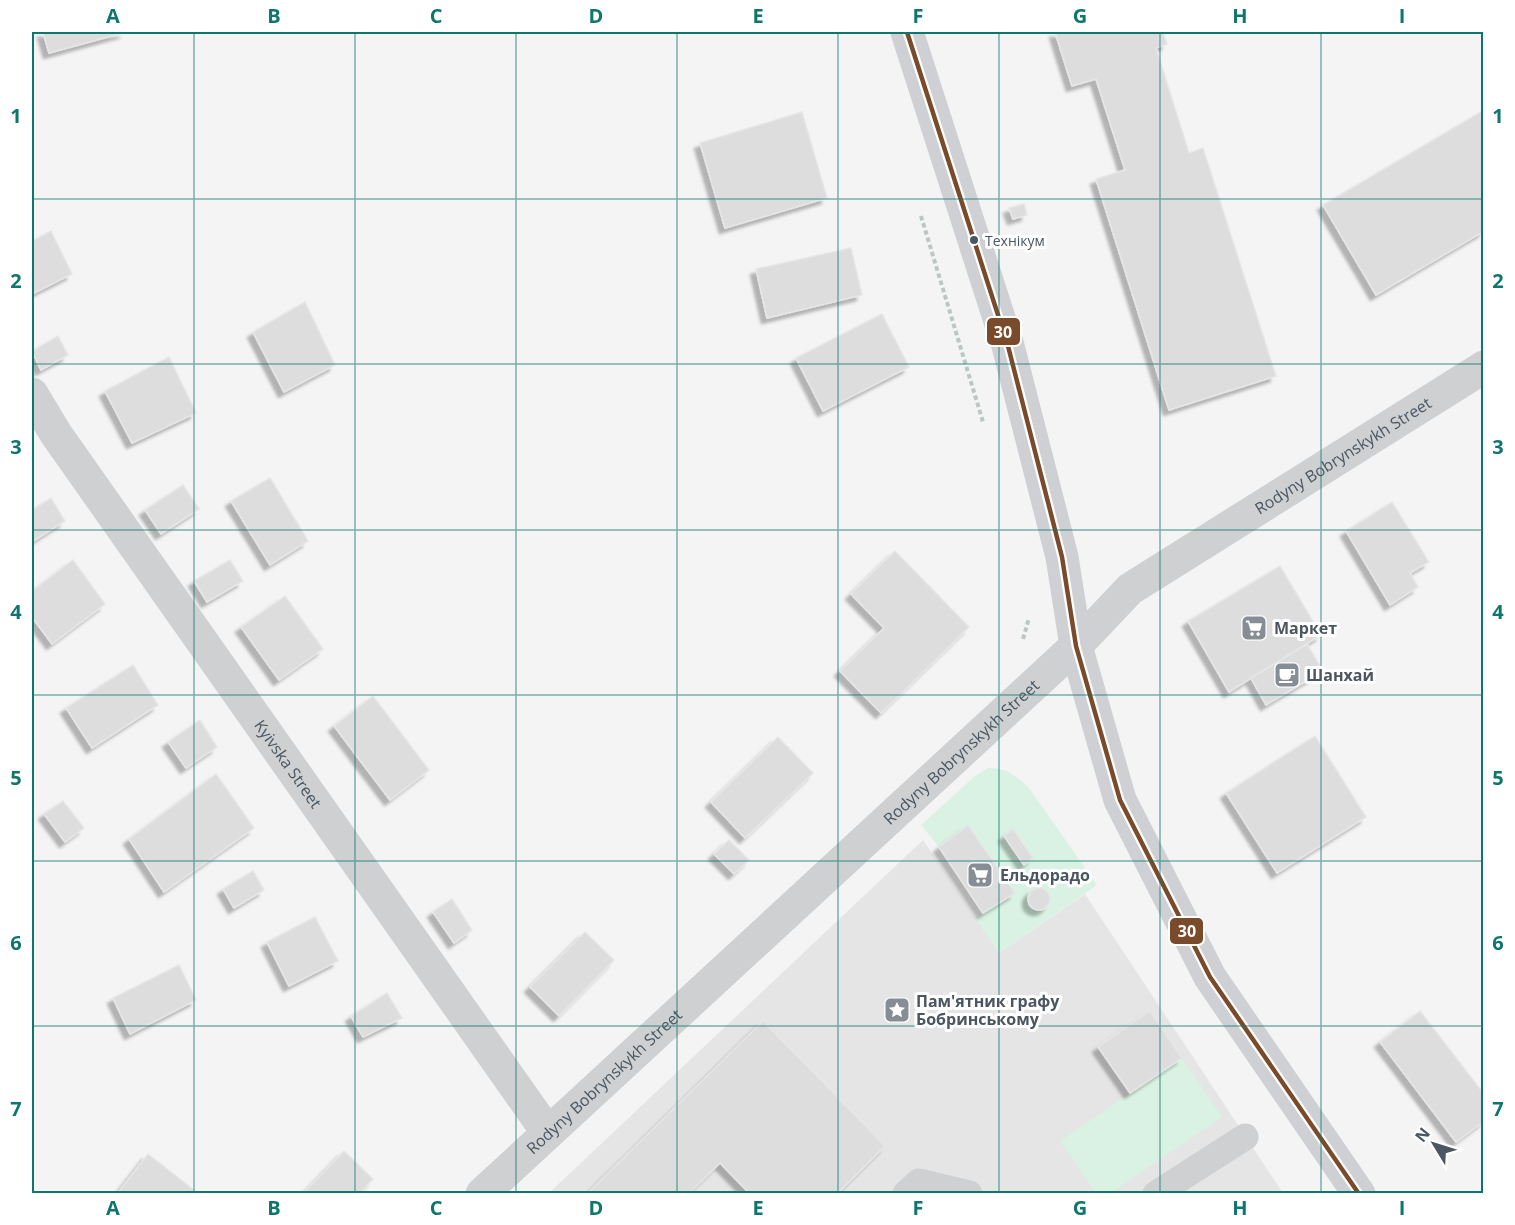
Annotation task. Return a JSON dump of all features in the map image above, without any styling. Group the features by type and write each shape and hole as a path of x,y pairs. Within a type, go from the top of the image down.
{"main road":[{"path":"907,32 1008,346 1062,557 1076,646 1120,800 1210,977 1359,1194"}],"street":[{"name":"Rodyny Bobrynskykh Street","path":"483,1194 1076,646 1130,590 1484,367"},
{"name":"Kyivska Street","path":"32,393 56,434 548,1133"}],"lane":[{"path":"1156,1194 1245,1137"},
{"path":"906,1194 919,1182 969,1194"}],"path":[{"path":"919,210 986,430"},
{"path":"1022,641 1028,625 1029,611"}],"shaded area":[{"path":"923,840 999,953 1085,894 1283,1193 548,1194"}],"green space":[{"path":"988,768 1005,771 1029,788 1097,885 999,953 975,918 1015,893 968,825 939,847 921,825 975,776"},
{"path":"1182,1058 1222,1117 1111,1193 1096,1193 1060,1141"}],"building":[{"path":"43,32 126,32 49,53"},
{"path":"1055,32 1163,32 1167,44 1156,48 1189,153 1203,148 1276,376 1169,410 1096,179 1125,170 1096,79 1072,86"},
{"path":"1484,110 1484,231 1376,295 1323,205"},
{"path":"802,112 827,198 725,228 700,143"},
{"path":"1024,204 1027,215 1013,219 1009,208"},
{"path":"51,231 72,274 32,294 32,241"},
{"path":"851,248 862,295 767,318 756,269"},
{"path":"305,302 335,365 284,392 253,332"},
{"path":"882,314 909,367 823,411 796,358"},
{"path":"58,336 68,355 41,370 32,351"},
{"path":"169,357 196,413 132,443 105,391"},
{"path":"270,478 308,541 270,565 231,501"},
{"path":"183,485 199,509 161,534 145,510"},
{"path":"51,498 65,521 32,542 32,510"},
{"path":"1392,502 1429,562 1410,573 1418,587 1390,605 1346,531"},
{"path":"895,551 969,627 881,713 840,671 884,628 851,594"},
{"path":"73,560 105,604 52,644 32,617 32,591"},
{"path":"230,560 243,581 207,602 194,581"},
{"name":"Маркет","path":"1280,566 1321,635 1229,692 1188,621"},
{"path":"285,596 323,649 279,680 241,627"},
{"name":"Шанхай","path":"1307,644 1323,671 1266,705 1251,678"},
{"path":"133,665 158,705 92,748 66,708"},
{"path":"373,696 429,770 390,800 334,726"},
{"path":"200,720 217,747 186,768 168,742"},
{"path":"1315,736 1366,817 1277,873 1226,793"},
{"path":"778,737 813,773 745,838 711,802"},
{"path":"216,774 254,828 164,892 129,839"},
{"path":"63,801 84,828 65,842 44,814"},
{"name":"Ельдорадо","path":"968,825 1015,893 983,913 939,847"},
{"path":"1013,829 1033,858 1024,865 1004,836"},
{"path":"729,840 749,860 734,874 714,854"},
{"path":"253,871 264,890 234,908 223,889"},
{"path":"1039,888 1049,895 1050,899 1043,909 1039,910 1029,903 1028,899 1035,889"},
{"path":"452,899 472,930 454,943 433,912"},
{"path":"315,917 338,961 289,986 267,942"},
{"path":"585,932 614,960 559,1016 530,987"},
{"path":"179,965 196,1000 130,1034 113,998"},
{"path":"387,993 402,1018 363,1037 351,1016"},
{"path":"1150,1011 1182,1058 1130,1093 1098,1047"},
{"path":"1420,1011 1484,1094 1484,1121 1456,1142 1380,1042"},
{"path":"763,1021 885,1146 837,1194 750,1194 720,1163 688,1194 587,1194"},
{"path":"344,1151 373,1179 359,1194 303,1194"},
{"path":"148,1154 199,1194 117,1194"}],"transit line":[{"name":"30","path":"907,32 1008,346 1062,557 1076,646 1120,800 1210,977 1359,1194"}],"place":[{"name":"Технікум","path":"974,240"},
{"name":"Маркет","path":"1254,628"},
{"name":"Шанхай","path":"1287,675"},
{"name":"Ельдорадо","path":"980,875"},
{"name":"Пам'ятник графу Бобринському","path":"897,1010"}]}
